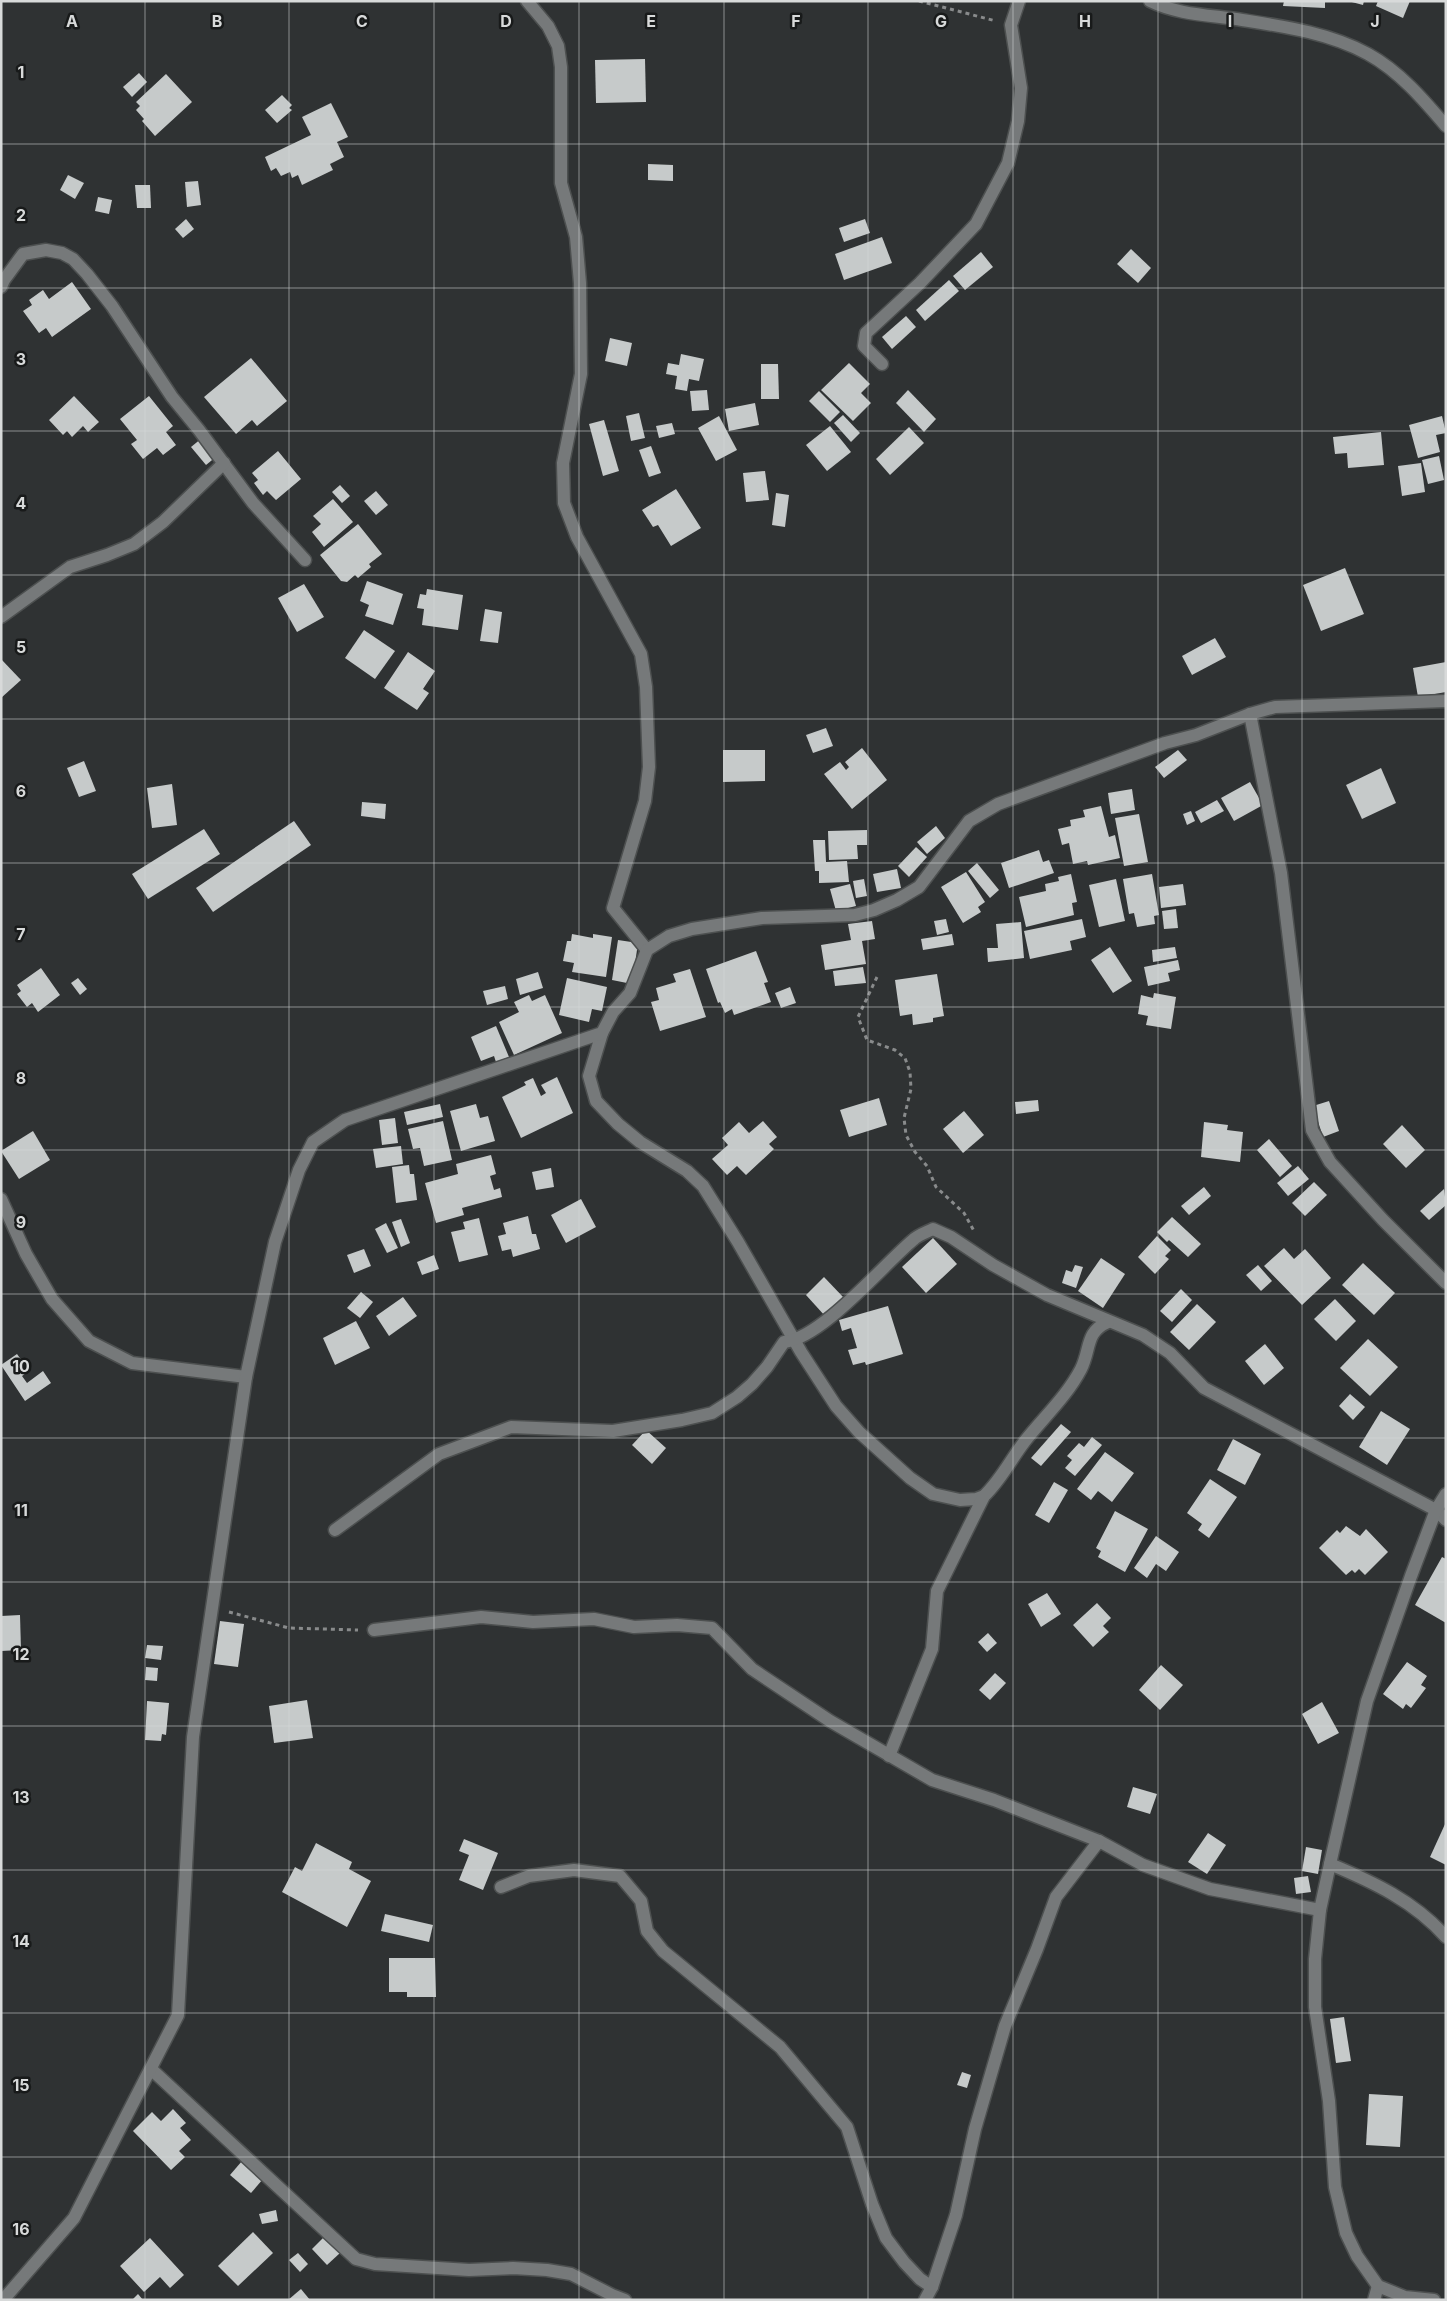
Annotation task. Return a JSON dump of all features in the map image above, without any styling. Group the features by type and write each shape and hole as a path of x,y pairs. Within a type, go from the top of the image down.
{"street":[{"path":"527,1 548,26 558,46 561,67 561,182 576,237 580,283 581,374 563,463 564,503 577,537 641,654 646,687 649,767 645,801 613,908 647,950"},
{"path":"882,364 864,346 866,333 920,283 976,224 1008,163 1018,121 1021,88 1010,25 1019,1"},
{"path":"1150,1 1159,6 1187,12 1284,27 1338,41 1368,54 1401,78 1446,126"},
{"path":"1,287 12,266 23,254 46,250 62,253 73,259 112,306 172,397 253,503 305,560"},
{"path":"1,617 70,567 134,544 163,522 224,463"},
{"path":"984,1496 976,1499 960,1500 933,1494 910,1478 859,1432 836,1406 814,1374 704,1186 687,1171 640,1142 618,1124 596,1101 589,1076 602,1033 613,1012 630,993 647,950 670,936 692,930 762,918 854,915 874,910 897,900 918,887 969,821 998,804 1165,743 1196,735 1250,714 1275,708 1446,701"},
{"path":"1250,714 1281,873 1312,1130 1330,1162 1383,1220 1446,1283"},
{"path":"3,2300 74,2218 178,2016 193,1737 211,1608 246,1377 275,1242 299,1170 313,1142 345,1120 602,1033"},
{"path":"1,1199 26,1254 52,1299 89,1342 132,1363 246,1377"},
{"path":"336,1530 439,1454 511,1427 612,1431 682,1420 712,1412 737,1397 752,1384 767,1368 784,1342 796,1341 825,1320 863,1288 914,1239 933,1229 951,1237 993,1265 1047,1295 1143,1335 1163,1349 1210,1391 1436,1510 1446,1520"},
{"path":"889,1756 932,1649 937,1592 984,1496 992,1488 1025,1441 1069,1389 1082,1367 1093,1332 1108,1322"},
{"path":"1434,2300 1405,2297 1378,2286 1357,2256 1346,2233 1335,2188 1329,2101 1314,2007 1315,1959 1320,1910 1368,1701 1411,1576 1436,1510 1446,1494"},
{"path":"374,1630 481,1617 533,1622 594,1619 634,1627 677,1624 712,1628 752,1669 830,1721 932,1780 994,1800 1099,1841 1143,1865 1210,1889 1320,1910"},
{"path":"925,2300 932,2287 956,2215 975,2128 1005,2026 1056,1897 1099,1841"},
{"path":"1330,1864 1369,1881 1419,1910 1446,1937"},
{"path":"501,1887 529,1876 574,1870 620,1876 642,1901 647,1931 663,1951 780,2047 847,2127 872,2204 886,2238 904,2262 920,2279 932,2287"},
{"path":"151,2069 356,2259 375,2264 469,2270 513,2268 547,2270 571,2274 625,2300"},
{"path":"1374,2300 1378,2286"}],"path":[{"path":"919,1 1010,25"},
{"path":"878,977 864,1001 858,1018 863,1032 867,1040 895,1050 905,1058 910,1072 911,1089 904,1118 906,1135 915,1152 927,1166 936,1187 964,1213 978,1239"},
{"path":"211,1608 289,1628 374,1630"}],"building":[{"path":"1284,1 1325,1 1325,8 1283,6"},
{"path":"1348,1 1364,1 1363,5"},
{"path":"1378,1 1410,1 1403,18 1376,6"},
{"path":"645,59 646,102 596,103 595,60"},
{"path":"139,73 147,82 132,97 123,87"},
{"path":"166,74 192,102 155,136 142,121 144,119 136,110 140,106 136,102"},
{"path":"282,95 292,105 289,108 292,110 277,123 265,110"},
{"path":"331,103 348,137 337,142 344,157 330,164 333,170 302,185 298,175 292,178 290,172 281,176 276,168 271,171 265,157 311,135 302,117"},
{"path":"648,164 673,165 673,181 648,180"},
{"path":"68,175 84,183 75,199 60,190"},
{"path":"198,181 201,205 187,207 185,182"},
{"path":"135,185 150,185 151,208 137,208"},
{"path":"98,197 112,200 109,214 95,211"},
{"path":"186,219 194,229 183,238 175,229"},
{"path":"865,219 870,233 844,242 839,228"},
{"path":"882,237 892,263 844,280 835,254"},
{"path":"1131,249 1151,268 1138,283 1117,264"},
{"path":"981,252 993,267 965,290 953,276"},
{"path":"949,280 959,291 925,321 916,310"},
{"path":"72,282 91,309 52,337 46,328 39,333 23,311 32,305 29,300 43,290 49,299"},
{"path":"906,316 916,327 892,349 882,337"},
{"path":"610,338 632,343 627,366 605,361"},
{"path":"681,354 704,359 699,381 689,379 687,391 675,389 677,376 666,374 668,363 679,365"},
{"path":"251,358 287,401 257,426 252,420 236,434 204,397"},
{"path":"849,363 870,384 861,393 871,403 853,421 821,390"},
{"path":"761,364 778,364 779,399 761,399"},
{"path":"707,390 709,410 692,411 690,391"},
{"path":"908,390 936,419 924,432 896,403"},
{"path":"819,391 840,412 830,422 809,401"},
{"path":"74,396 99,422 88,432 83,426 72,437 67,431 63,435 49,420"},
{"path":"149,396 173,426 166,432 176,445 163,455 157,448 143,459 131,444 137,440 120,419"},
{"path":"755,403 759,425 729,431 725,409"},
{"path":"639,413 645,438 631,441 626,416"},
{"path":"843,415 860,433 851,442 834,423"},
{"path":"719,416 737,450 716,461 698,428"},
{"path":"1442,416 1446,433 1436,435 1440,452 1418,458 1409,425"},
{"path":"604,420 619,471 603,476 589,424"},
{"path":"672,423 675,434 659,438 656,426"},
{"path":"830,426 851,452 827,471 806,445"},
{"path":"909,427 924,443 890,475 876,459"},
{"path":"1381,432 1384,465 1348,468 1347,453 1335,454 1333,437"},
{"path":"202,438 217,456 206,465 191,447"},
{"path":"651,446 661,473 649,477 639,450"},
{"path":"278,451 301,479 276,500 267,491 263,495 254,483 258,480 252,473"},
{"path":"1439,456 1444,480 1428,484 1422,460"},
{"path":"1421,463 1425,492 1402,496 1398,466"},
{"path":"765,471 769,500 746,502 743,473"},
{"path":"340,485 350,496 342,503 332,492"},
{"path":"676,489 701,528 671,546 658,525 653,527 642,510"},
{"path":"376,491 388,505 376,515 364,501"},
{"path":"776,493 789,495 785,527 772,525"},
{"path":"333,499 353,522 324,547 312,532 321,524 313,516"},
{"path":"358,524 382,554 369,564 371,567 358,578 355,575 347,582 341,581 320,555"},
{"path":"1345,568 1364,614 1321,631 1303,585"},
{"path":"367,581 403,594 393,625 365,616 369,605 360,601"},
{"path":"304,584 324,617 297,632 278,598"},
{"path":"427,589 463,595 458,630 422,625 424,609 417,608 420,594 426,595"},
{"path":"485,609 502,612 498,643 480,641"},
{"path":"364,630 395,651 375,679 345,658"},
{"path":"1215,638 1226,657 1192,675 1182,656"},
{"path":"408,652 435,671 423,689 429,693 417,710 384,688"},
{"path":"1,659 21,680 1,698"},
{"path":"1446,662 1446,692 1418,697 1413,668"},
{"path":"826,728 833,746 813,753 806,735"},
{"path":"862,748 887,780 852,809 824,774 840,762 846,770 849,767 845,762"},
{"path":"723,750 765,750 765,781 723,782"},
{"path":"1178,750 1187,760 1164,778 1155,767"},
{"path":"84,761 96,791 79,797 67,768"},
{"path":"1381,768 1396,803 1362,819 1346,785"},
{"path":"1250,782 1263,805 1234,821 1221,798"},
{"path":"172,784 177,825 152,828 147,788"},
{"path":"1132,789 1135,810 1111,814 1108,793"},
{"path":"1217,800 1224,811 1201,823 1195,812"},
{"path":"362,802 386,804 385,819 361,816"},
{"path":"1101,806 1109,837 1115,835 1120,858 1088,865 1087,861 1073,864 1069,843 1062,845 1058,829 1071,826 1070,820 1085,817 1083,810"},
{"path":"1191,811 1195,821 1187,825 1183,814"},
{"path":"1139,814 1148,862 1124,866 1115,818"},
{"path":"294,821 311,845 213,912 196,888"},
{"path":"936,826 945,838 927,854 917,842"},
{"path":"204,829 220,854 148,899 132,874"},
{"path":"867,830 867,845 857,845 858,859 829,860 828,831"},
{"path":"813,840 825,840 826,862 847,861 849,882 819,883 819,871 815,871"},
{"path":"916,847 927,857 909,877 898,866"},
{"path":"1039,850 1043,862 1049,860 1054,873 1009,888 1001,863"},
{"path":"977,863 999,890 990,898 968,871"},
{"path":"897,869 901,888 877,892 873,874"},
{"path":"966,872 985,902 978,907 981,912 963,923 941,887"},
{"path":"1071,874 1077,902 1072,903 1074,915 1026,927 1019,897 1046,891 1045,884 1059,881 1058,877"},
{"path":"1152,874 1159,915 1154,916 1155,924 1137,927 1134,913 1129,914 1123,879"},
{"path":"864,879 867,896 856,898 853,881"},
{"path":"1116,879 1125,921 1099,927 1089,885"},
{"path":"850,884 856,906 836,911 830,889"},
{"path":"1183,884 1186,905 1161,908 1159,887"},
{"path":"1176,909 1178,928 1164,929 1162,911"},
{"path":"946,919 949,932 937,935 934,921"},
{"path":"1082,919 1086,937 1070,941 1072,950 1030,959 1024,931"},
{"path":"872,921 875,939 862,941 866,964 825,970 821,945 851,940 848,924"},
{"path":"1021,922 1024,958 988,962 987,948 998,948 996,924"},
{"path":"572,934 593,938 593,934 612,937 606,977 572,972 574,963 563,961 567,941 571,941"},
{"path":"952,934 954,945 923,950 921,939"},
{"path":"618,940 638,943 632,984 612,980"},
{"path":"1110,947 1132,981 1113,993 1091,960"},
{"path":"1175,947 1177,958 1153,962 1152,950"},
{"path":"756,951 768,982 764,983 771,1002 734,1015 732,1009 725,1013 720,1002 718,1003 706,969"},
{"path":"1178,960 1180,970 1168,973 1170,981 1148,986 1144,967"},
{"path":"863,967 866,983 835,986 833,971"},
{"path":"41,968 60,995 38,1012 32,1003 27,1007 17,994 21,991 17,985"},
{"path":"690,969 706,1017 660,1031 651,1002 659,1000 656,988 676,982 673,974"},
{"path":"538,972 543,988 520,995 516,979"},
{"path":"937,974 944,1016 933,1018 933,1022 913,1025 912,1014 900,1016 895,980"},
{"path":"78,978 87,989 80,995 71,983"},
{"path":"567,978 607,987 602,1011 592,1009 589,1022 559,1015"},
{"path":"505,986 508,999 487,1005 483,991"},
{"path":"790,987 796,1003 781,1008 775,993"},
{"path":"1154,993 1176,997 1171,1029 1146,1025 1148,1016 1138,1014 1141,995 1153,998"},
{"path":"529,995 532,1001 545,995 562,1033 514,1055 499,1022 519,1012 514,1002"},
{"path":"496,1026 509,1057 496,1062 494,1056 481,1061 471,1037"},
{"path":"557,1077 573,1113 521,1138 502,1097 526,1085 524,1082 533,1078 541,1096 546,1093 541,1085"},
{"path":"879,1098 887,1125 849,1137 840,1110"},
{"path":"1038,1100 1039,1111 1016,1114 1015,1102"},
{"path":"1329,1101 1339,1131 1323,1137 1313,1106"},
{"path":"440,1104 443,1117 407,1125 404,1112"},
{"path":"476,1104 480,1118 488,1116 495,1141 461,1151 450,1111"},
{"path":"964,1111 984,1135 963,1153 943,1129"},
{"path":"395,1118 398,1143 382,1145 379,1120"},
{"path":"443,1121 452,1160 424,1166 420,1148 413,1149 408,1129"},
{"path":"763,1121 777,1137 769,1144 774,1149 746,1175 737,1166 727,1175 712,1159 728,1145 722,1138 739,1122 749,1133"},
{"path":"1204,1122 1228,1125 1227,1130 1243,1132 1240,1162 1201,1157"},
{"path":"1402,1125 1425,1150 1406,1168 1383,1144"},
{"path":"33,1131 50,1160 19,1179 1,1151"},
{"path":"1269,1139 1292,1166 1280,1177 1257,1150"},
{"path":"401,1146 403,1164 376,1168 373,1149"},
{"path":"491,1155 496,1174 490,1176 494,1190 500,1188 502,1197 462,1208 464,1215 436,1223 425,1183 458,1174 456,1164"},
{"path":"409,1165 410,1174 414,1174 417,1200 396,1203 392,1167"},
{"path":"1298,1166 1309,1179 1288,1196 1277,1183"},
{"path":"551,1168 554,1187 536,1190 532,1172"},
{"path":"1314,1182 1327,1195 1305,1216 1292,1203"},
{"path":"1204,1187 1211,1196 1189,1215 1181,1206"},
{"path":"1444,1189 1446,1205 1429,1220 1420,1211"},
{"path":"581,1199 596,1227 566,1243 551,1215"},
{"path":"528,1216 532,1234 536,1234 540,1249 513,1257 511,1249 502,1251 498,1236 506,1234 503,1223"},
{"path":"1172,1217 1201,1244 1188,1257 1169,1240 1167,1242 1157,1232"},
{"path":"479,1218 488,1255 459,1262 451,1232 465,1229 463,1222"},
{"path":"401,1219 410,1243 401,1247 392,1222"},
{"path":"386,1223 398,1248 387,1253 375,1229"},
{"path":"1157,1236 1171,1250 1165,1256 1169,1259 1155,1274 1138,1257"},
{"path":"933,1238 957,1264 926,1293 902,1267"},
{"path":"1284,1248 1294,1259 1305,1249 1331,1278 1302,1305 1264,1266"},
{"path":"364,1249 371,1266 354,1273 347,1255"},
{"path":"434,1255 439,1269 422,1275 417,1262"},
{"path":"1101,1258 1125,1274 1103,1308 1078,1291"},
{"path":"1363,1263 1395,1293 1374,1315 1342,1285"},
{"path":"1075,1265 1083,1267 1076,1288 1062,1283 1066,1270 1072,1272"},
{"path":"1258,1265 1272,1281 1261,1291 1246,1275"},
{"path":"824,1277 844,1298 825,1316 806,1295"},
{"path":"1181,1289 1192,1300 1172,1322 1160,1311"},
{"path":"361,1292 373,1302 360,1318 347,1308"},
{"path":"403,1297 417,1316 389,1336 376,1316"},
{"path":"1335,1299 1356,1321 1336,1341 1314,1319"},
{"path":"1197,1304 1216,1322 1189,1350 1170,1332"},
{"path":"888,1306 903,1354 866,1365 865,1362 853,1365 848,1350 857,1348 851,1328 842,1331 839,1320"},
{"path":"356,1321 370,1348 335,1365 323,1338"},
{"path":"1368,1339 1398,1367 1370,1396 1340,1368"},
{"path":"1265,1344 1284,1368 1264,1385 1245,1361"},
{"path":"17,1354 29,1371 22,1376 27,1383 43,1371 51,1383 25,1401 1,1365"},
{"path":"1350,1394 1365,1407 1353,1420 1339,1406"},
{"path":"1381,1411 1410,1429 1387,1465 1359,1447"},
{"path":"1061,1424 1071,1432 1041,1466 1031,1458"},
{"path":"646,1430 666,1448 652,1464 632,1445"},
{"path":"1092,1437 1102,1445 1075,1476 1065,1468 1072,1460 1067,1456 1079,1443 1084,1447"},
{"path":"1233,1439 1261,1454 1245,1485 1217,1470"},
{"path":"1105,1452 1134,1473 1112,1502 1098,1491 1091,1500 1077,1489"},
{"path":"1210,1479 1237,1497 1209,1538 1198,1530 1202,1524 1187,1513"},
{"path":"1054,1482 1068,1490 1049,1523 1035,1515"},
{"path":"1115,1511 1148,1529 1125,1572 1098,1557 1101,1551 1096,1548"},
{"path":"1346,1526 1360,1536 1366,1529 1388,1552 1365,1575 1359,1569 1355,1573 1352,1570 1346,1575 1319,1548 1337,1530 1340,1533"},
{"path":"1156,1536 1179,1552 1166,1571 1156,1564 1147,1578 1134,1568"},
{"path":"1442,1557 1446,1559 1446,1623 1415,1605"},
{"path":"1047,1593 1061,1614 1041,1627 1028,1604"},
{"path":"1097,1603 1111,1618 1103,1626 1109,1632 1093,1647 1073,1625"},
{"path":"20,1615 21,1650 1,1651 1,1616"},
{"path":"220,1621 244,1624 238,1667 214,1664"},
{"path":"988,1633 997,1643 987,1652 978,1642"},
{"path":"147,1645 163,1646 161,1660 145,1658"},
{"path":"1407,1662 1427,1676 1421,1685 1426,1688 1411,1708 1406,1704 1403,1709 1383,1694"},
{"path":"1161,1665 1183,1685 1160,1710 1139,1690"},
{"path":"146,1667 158,1668 157,1681 145,1680"},
{"path":"995,1673 1006,1683 990,1700 979,1690"},
{"path":"307,1700 313,1738 274,1743 269,1706"},
{"path":"147,1701 169,1703 166,1735 162,1734 161,1741 145,1740"},
{"path":"1322,1702 1339,1733 1318,1744 1302,1714"},
{"path":"1133,1787 1157,1794 1150,1814 1127,1807"},
{"path":"1446,1822 1446,1865 1430,1857"},
{"path":"1208,1833 1226,1845 1207,1874 1188,1862"},
{"path":"464,1839 498,1853 483,1890 459,1880 469,1855 459,1851"},
{"path":"316,1843 352,1862 349,1869 371,1881 347,1927 282,1892 295,1867 302,1871"},
{"path":"1306,1847 1322,1850 1318,1874 1302,1871"},
{"path":"1308,1876 1311,1892 1296,1894 1294,1878"},
{"path":"385,1914 433,1925 429,1942 381,1931"},
{"path":"389,1958 435,1958 436,1997 407,1997 407,1992 389,1992"},
{"path":"1344,2017 1351,2061 1336,2063 1330,2019"},
{"path":"962,2072 971,2075 967,2088 957,2085"},
{"path":"1369,2094 1403,2096 1400,2147 1366,2145"},
{"path":"173,2109 186,2123 180,2128 191,2140 179,2151 185,2157 171,2170 133,2131 152,2112 161,2121"},
{"path":"242,2161 263,2179 251,2193 230,2175"},
{"path":"276,2210 278,2221 262,2224 259,2214"},
{"path":"253,2232 273,2253 238,2286 218,2266"},
{"path":"324,2237 340,2253 327,2265 312,2249"},
{"path":"150,2238 184,2275 170,2288 160,2277 144,2292 120,2266"},
{"path":"298,2253 308,2264 300,2272 289,2260"},
{"path":"301,2289 310,2300 288,2300"},
{"path":"138,2294 143,2300 132,2300"}]}
